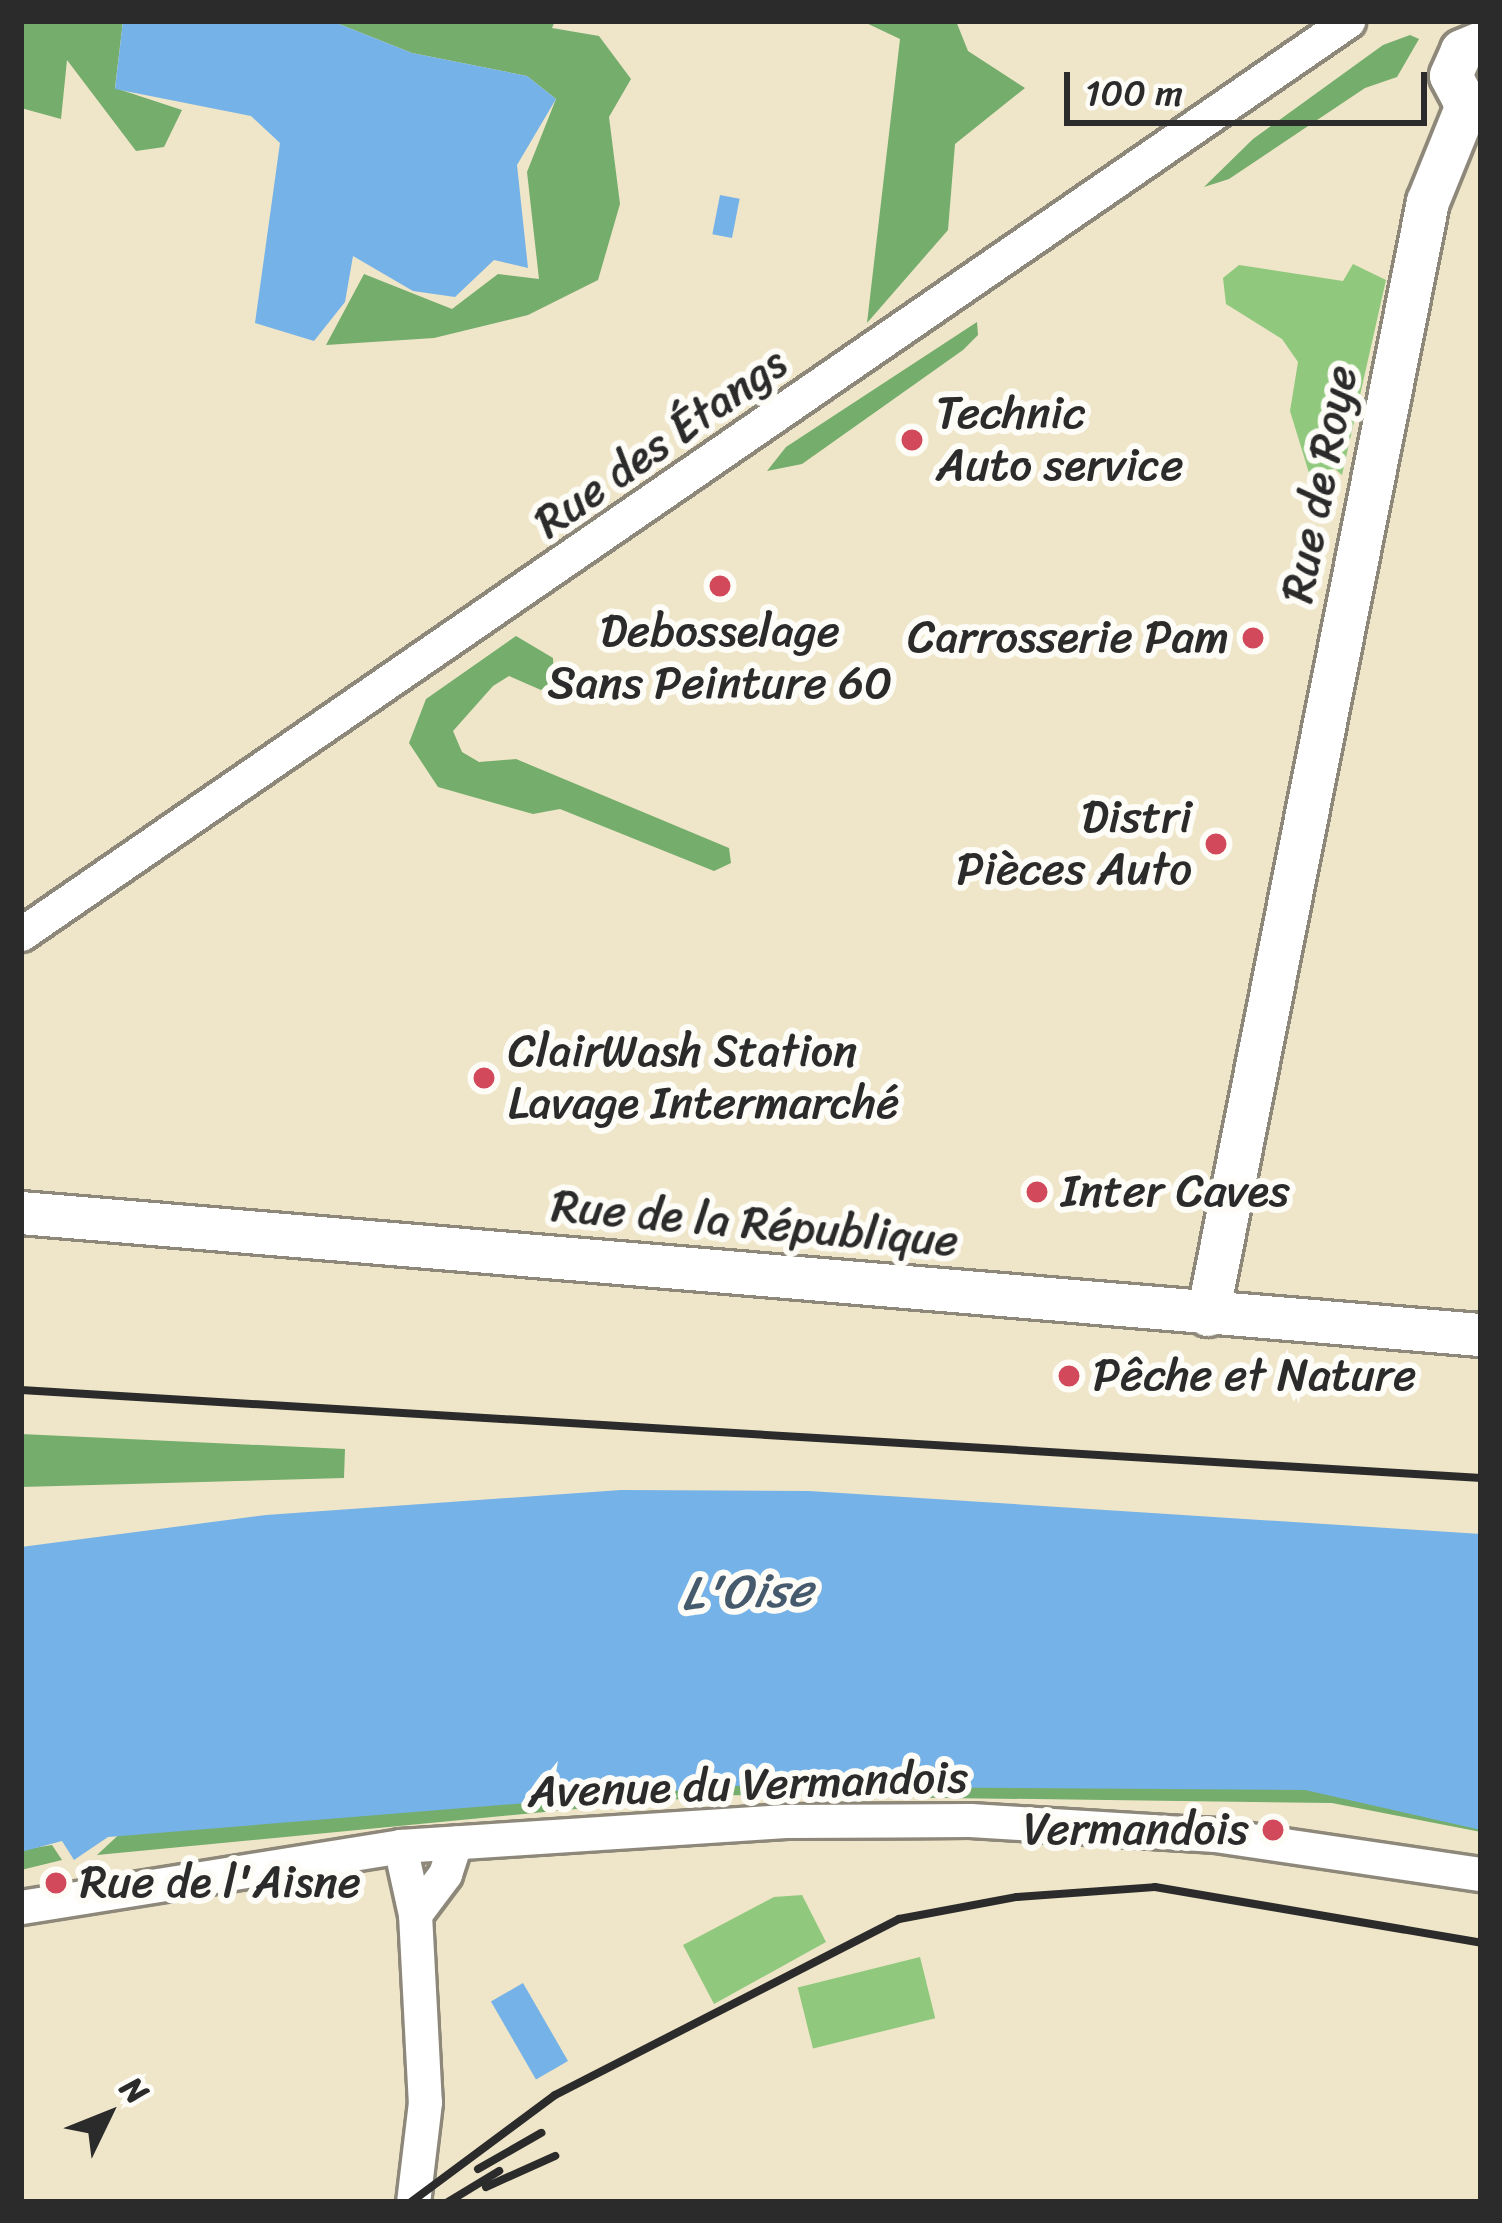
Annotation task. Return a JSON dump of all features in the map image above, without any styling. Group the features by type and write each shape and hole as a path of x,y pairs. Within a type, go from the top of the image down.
{"main road":[{"path":"1473,37 1451,76 1475,105"},
{"name":"Rue de Roye","path":"1208,1315 1427,202 1475,105"},
{"name":"Rue de la République","path":"21,1213 1481,1335"}],"street":[{"name":"Rue des Étangs","path":"21,934 1348,21"},
{"name":"Avenue du Vermandois","path":"21,1906 400,1846 785,1821 970,1820 1216,1835 1481,1874"},
{"path":"415,1914 445,1874 455,1843"},
{"path":"400,1846 415,1914 425,2102 413,2202"}],"green space":[{"path":"21,21 123,21 115,88 182,110 164,147 136,151 67,60 61,119 21,108"},
{"path":"301,21 555,21 552,28 599,36 631,79 609,117 620,204 598,280 528,315 434,338 326,345 364,274 452,309 498,274 539,279 527,172 556,99 527,76 412,53 339,24"},
{"path":"862,21 956,21 968,51 1025,88 955,144 948,230 867,323 900,39"},
{"path":"1410,35 1419,39 1397,77 1365,88 1229,179 1204,187 1253,139 1383,45"},
{"path":"1353,264 1386,280 1342,475 1335,469 1309,473 1290,411 1298,362 1282,339 1226,304 1223,278 1239,265 1343,281"},
{"path":"977,322 978,335 963,350 802,464 767,471 786,447"},
{"path":"516,636 553,658 554,681 541,690 509,676 493,686 453,731 462,752 479,762 516,759 729,848 731,863 714,871 560,809 533,814 438,787 409,743 426,699"},
{"path":"21,1434 345,1449 344,1478 21,1487"},
{"path":"708,1773 1334,1789 1481,1812 1481,1832 1332,1803 722,1795 97,1855 126,1828"},
{"path":"52,1845 62,1860 21,1870 21,1850"},
{"path":"802,1895 826,1942 714,2004 683,1945 774,1897"},
{"path":"920,1957 935,2018 813,2049 798,1987"}],"water":[{"path":"123,21 339,24 412,53 527,76 556,99 517,165 528,268 494,260 455,297 413,291 353,256 345,302 314,341 255,323 280,143 251,116 115,89"},
{"path":"720,195 740,199 732,238 712,234"},
{"name":"L'Oise","path":"621,1490 809,1491 1481,1534 1481,1830 1305,1790 735,1786 108,1837 74,1860 62,1841 21,1852 21,1547 266,1515"},
{"path":"523,1983 568,2061 536,2079 491,2002"}],"railway":[{"path":"21,1390 1481,1478"},
{"path":"411,2202 555,2095 899,1919 1017,1897 1155,1887 1481,1943"},
{"path":"478,2169 541,2133"},
{"path":"486,2187 555,2156"},
{"path":"448,2202 499,2171"}],"place":[{"name":"Technic Auto service","path":"912,440"},
{"name":"Debosselage Sans Peinture 60","path":"720,586"},
{"name":"Carrosserie Pam","path":"1253,638"},
{"name":"Distri Pièces Auto","path":"1216,844"},
{"name":"ClairWash Station Lavage Intermarché","path":"484,1078"},
{"name":"Inter Caves","path":"1037,1192"},
{"name":"Pêche et Nature","path":"1069,1376"},
{"name":"Vermandois","path":"1273,1830"},
{"name":"Rue de l'Aisne","path":"56,1883"}]}
